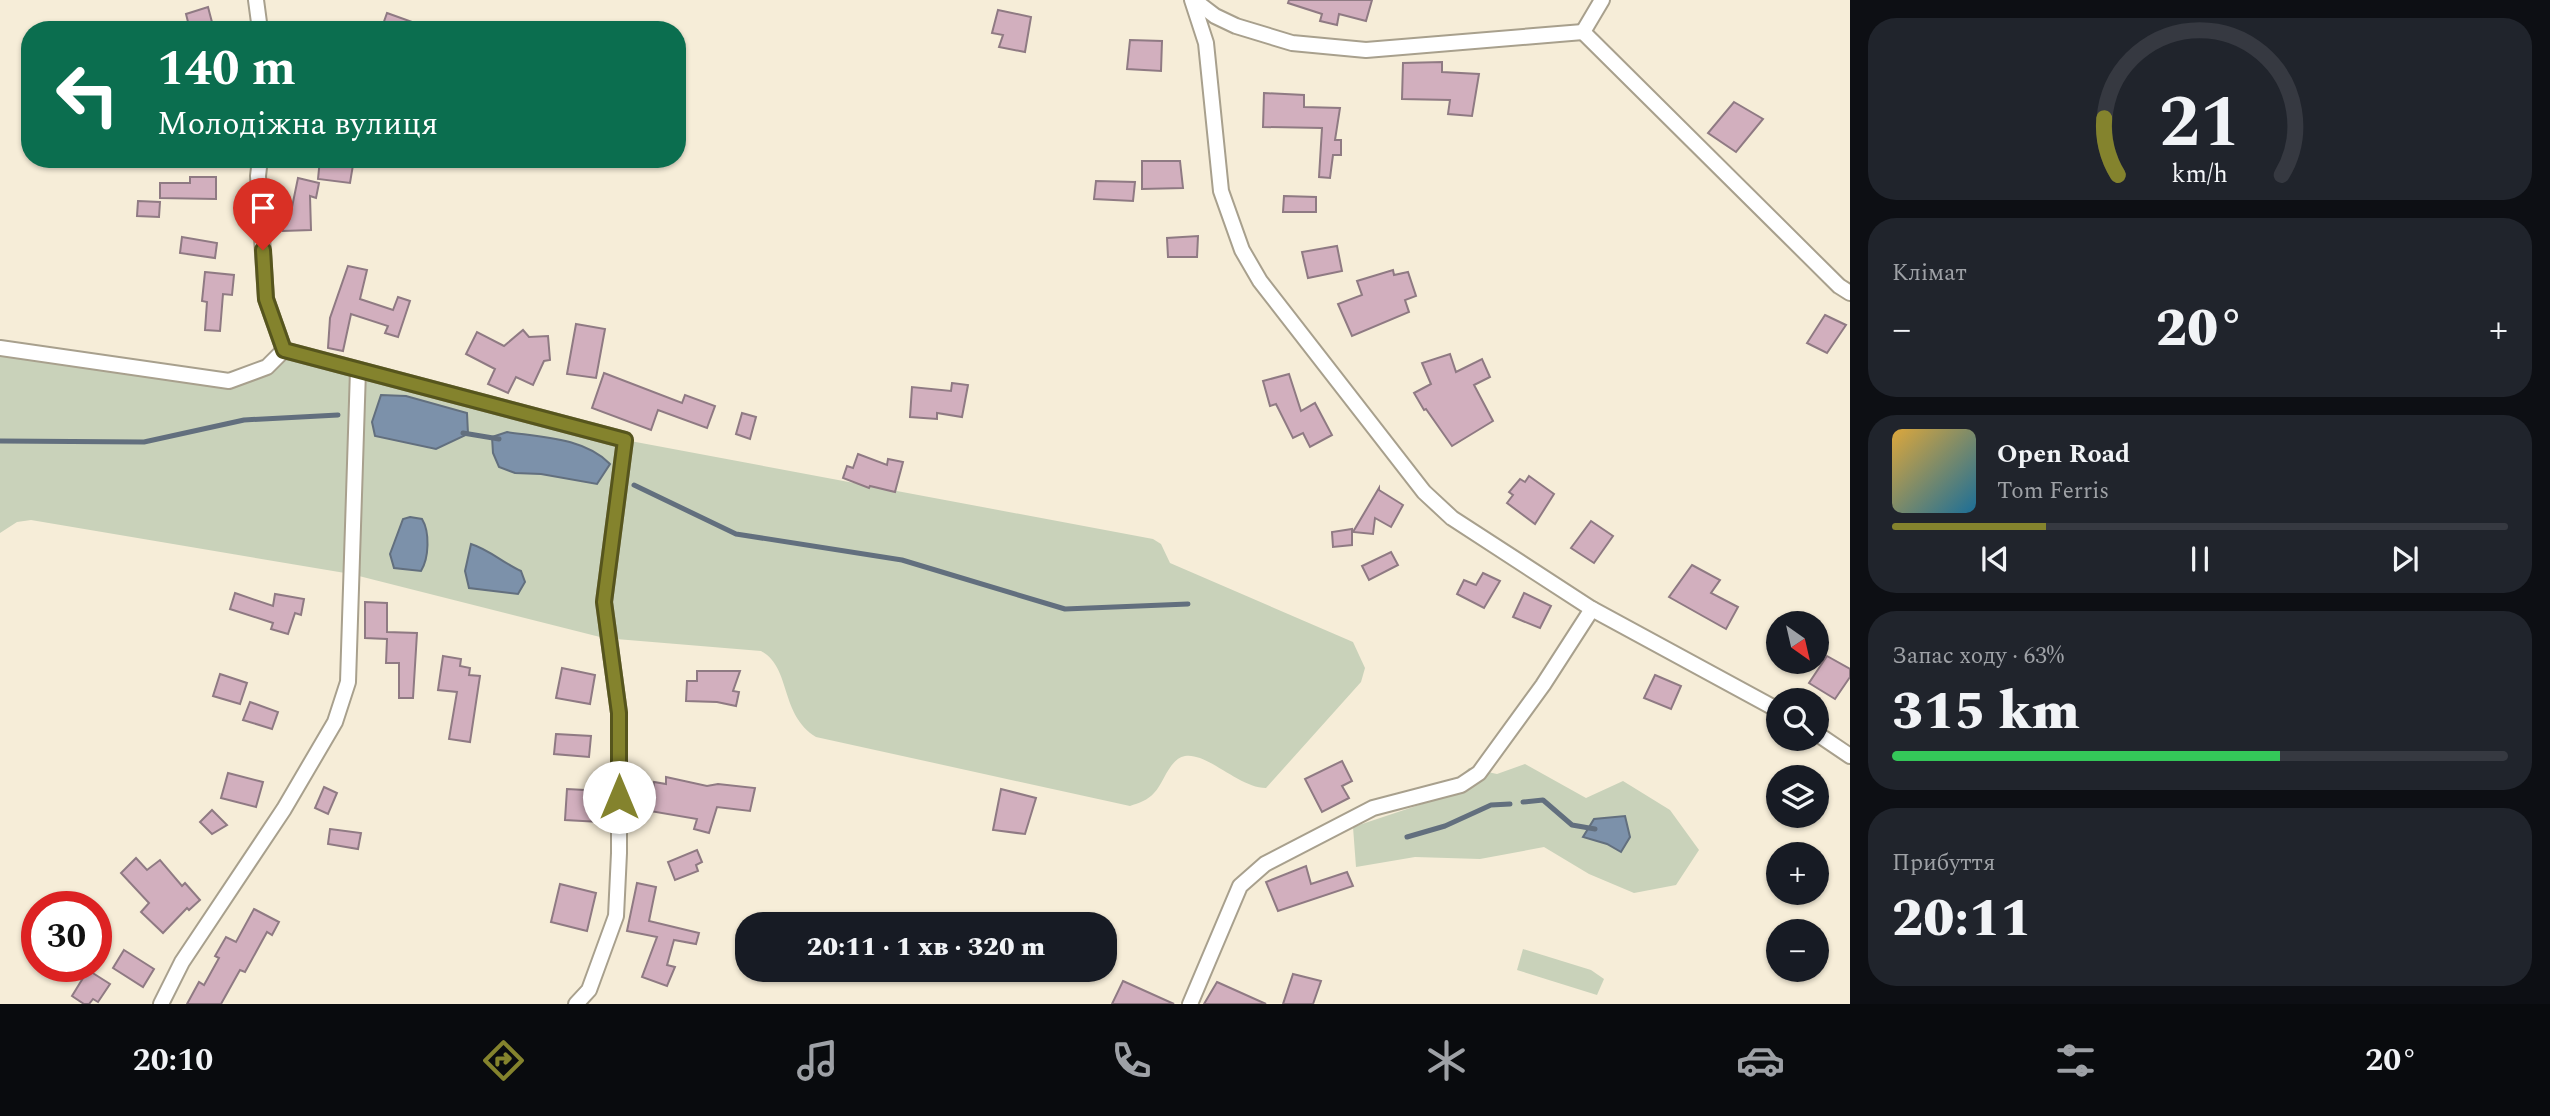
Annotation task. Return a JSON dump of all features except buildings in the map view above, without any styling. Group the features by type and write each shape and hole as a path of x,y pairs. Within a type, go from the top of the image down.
{"street":[{"path":"256,0 259,21"},
{"path":"1193,0 1215,16 1236,26 1292,43 1366,50 1583,32 1839,286 1850,293"},
{"path":"1193,0 1206,43 1221,191 1242,250 1260,281 1424,492 1452,518 1592,608 1766,703"},
{"path":"1583,32 1602,0"},
{"path":"259,168 266,299 284,350"},
{"path":"0,348 229,381 267,367 284,350"},
{"path":"284,350 625,440 604,602 619,713 616,916 589,990 576,1004"},
{"path":"161,1004 182,962 284,809 341,711 348,682 358,370"},
{"path":"1190,1004 1240,886 1265,864 1373,808 1461,785 1479,772 1543,685 1592,608"},
{"path":"1829,742 1850,756"}],"green space":[{"path":"0,348 229,381 284,350 625,440 1153,539 1161,544 1170,563 1353,642 1365,668 1361,682 1266,788 1245,782 1203,759 1185,756 1175,762 1152,795 1130,806 816,737 796,716 777,668 761,651 604,638 351,574 31,520 17,522 0,533"},
{"path":"1525,764 1586,798 1623,781 1670,810 1699,850 1676,885 1634,893 1589,874 1544,847 1480,859 1415,857 1356,867 1353,827 1440,798 1469,768 1497,774"},
{"path":"1523,949 1591,970 1604,979 1597,995 1517,970"}],"water":[{"path":"381,395 406,396 467,413 468,434 436,449 375,436 372,422"},
{"path":"507,432 548,437 575,444 600,455 610,464 597,484 541,474 515,473 499,467 493,453 492,437"},
{"path":"403,519 422,519 425,524 427,552 421,571 394,568 390,554"},
{"path":"471,544 521,571 525,582 518,594 469,588 465,571"},
{"path":"1625,816 1630,837 1621,852 1607,844 1583,837 1594,819"}],"waterway":[{"path":"0,441 144,442 244,420 338,415"},
{"path":"463,433 499,439"},
{"path":"634,485 736,534 902,560 1065,609 1188,604"},
{"path":"1523,802 1543,800 1572,825 1595,829"},
{"path":"1407,837 1445,826 1491,805 1510,804"}],"route":[{"path":"263,250 266,299 284,350 625,440 604,602 619,713 619,797"}]}
